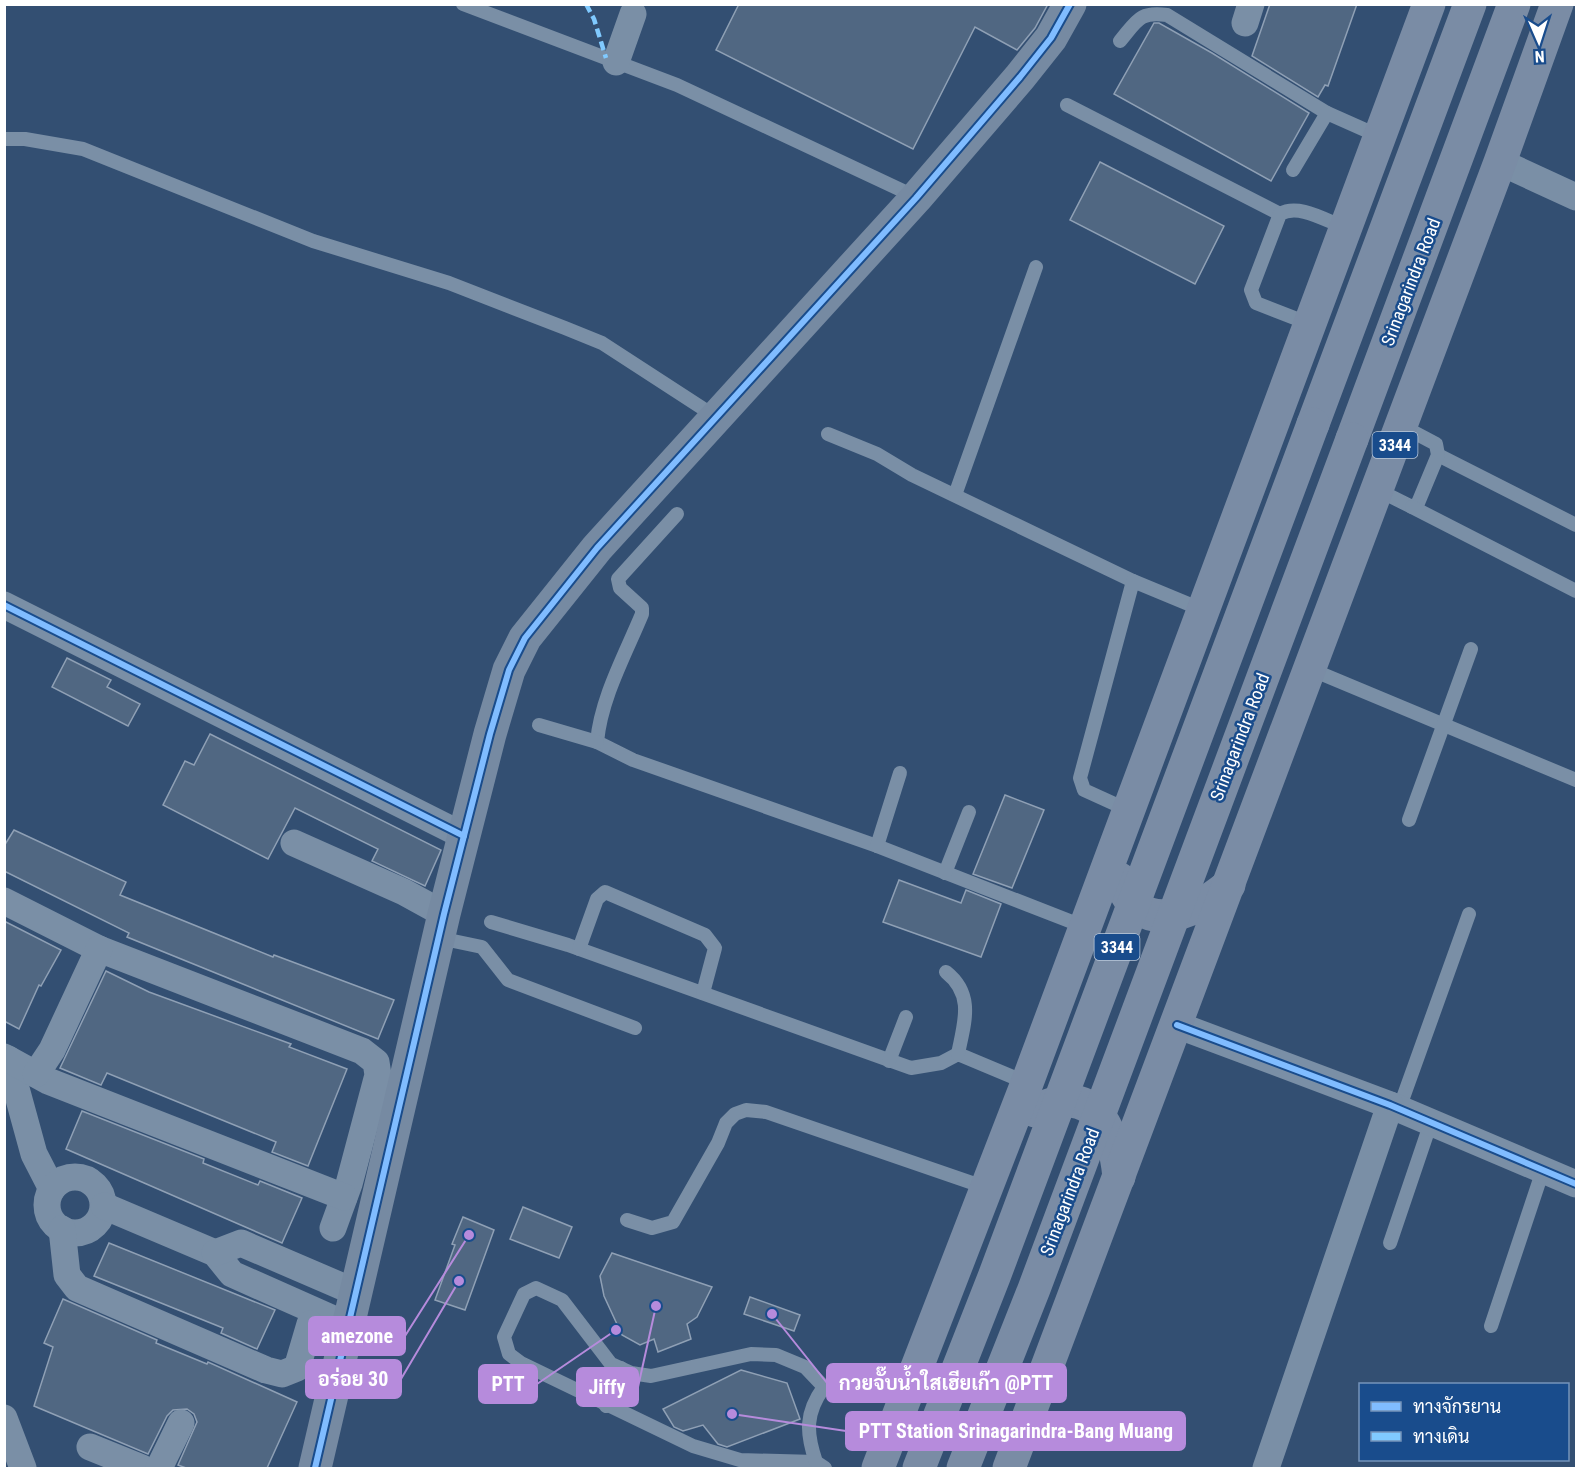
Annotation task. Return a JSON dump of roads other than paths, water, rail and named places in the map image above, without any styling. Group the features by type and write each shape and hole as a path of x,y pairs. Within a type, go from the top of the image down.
{"main road":[{"name":"3344","path":"878,1468 1027,1083 1429,4"},
{"name":"3344","path":"919,1468 994,1277 1470,4"},
{"name":"Srinagarindra Road","path":"963,1468 1034,1289 1514,4"},
{"name":"3344","path":"1015,1467 1119,1177 1402,426 1557,4"},
{"path":"1115,844 1116,865 1124,891 1138,907 1150,913 1165,916 1192,911 1229,885"},
{"path":"1006,1138 1024,1119 1044,1107 1066,1101 1080,1104 1096,1113 1110,1131 1117,1151 1119,1177"}],"street":[{"path":"315,1468 464,836 509,670 525,638 597,548 916,198 1051,38 1070,4"},
{"path":"616,62 633,14"},
{"path":"1500,162 1576,197"},
{"path":"4,605 464,836"},
{"path":"294,843 404,892 442,926"},
{"path":"4,902 99,949 362,1051 376,1062 378,1075 344,1197 333,1228"},
{"path":"36,1074 52,1050 99,949"},
{"path":"1177,1025 1394,1107 1576,1184"},
{"path":"6,1058 36,1074 344,1197"},
{"path":"6,1058 34,1154 52,1190"},
{"path":"1266,1468 1394,1107"},
{"path":"62,1229 84,1232 94,1226 101,1217 104,1206 102,1194 95,1184 84,1178 72,1177 61,1181 48,1198 50,1216 62,1229 67,1275 77,1288 266,1370 282,1374 297,1368 310,1324"},
{"path":"104,1206 215,1252 232,1274 347,1325"},
{"path":"215,1252 241,1243 355,1292"},
{"path":"4,1418 23,1468"},
{"path":"159,1468 181,1423"},
{"path":"90,1447 142,1468"}],"lane":[{"path":"463,4 707,97 916,198"},
{"path":"1120,41 1140,16 1152,13 1167,15 1328,113 1381,137"},
{"path":"1067,105 1280,214"},
{"path":"1293,170 1328,113"},
{"path":"4,139 25,139 83,149 313,241 449,283 565,328 602,343 716,417"},
{"path":"1310,324 1256,303 1251,290 1280,214 1288,209 1297,210 1346,228"},
{"path":"955,495 1036,267"},
{"path":"1402,426 1436,444 1438,455 1418,503 1412,507"},
{"path":"828,434 877,454 955,495 1133,581 1203,610"},
{"path":"1438,455 1576,525"},
{"path":"1378,490 1576,591"},
{"path":"597,742 604,707 642,614 642,608 620,588 618,579 677,514"},
{"path":"1128,810 1084,790 1080,778 1133,581"},
{"path":"1409,820 1471,649"},
{"path":"1310,669 1576,780"},
{"path":"539,725 597,742 633,760 877,846 1084,927"},
{"path":"877,846 900,773"},
{"path":"945,873 969,812"},
{"path":"579,948 597,899 605,892 705,935 712,941 715,948 703,993"},
{"path":"1394,1107 1469,914"},
{"path":"491,922 579,948 911,1068 941,1064 958,1054 967,1009 959,982 946,972"},
{"path":"442,926 482,947 508,980 635,1028"},
{"path":"889,1061 906,1017"},
{"path":"958,1054 1027,1083"},
{"path":"627,1220 652,1228 673,1222 718,1143 726,1123 735,1114 746,1110 766,1112 987,1188"},
{"path":"1390,1243 1431,1122"},
{"path":"1491,1326 1543,1170"},
{"path":"824,1387 805,1367 776,1355 751,1354 651,1376 631,1373 611,1364 562,1300 536,1288 524,1294 504,1337 509,1353 521,1363 693,1446 740,1460 821,1465 809,1434 812,1404 824,1387 839,1383 905,1401"},
{"path":"606,1406 621,1368"}],"place":[{"name":"amezone","path":"469,1235"},
{"name":"อร่อย 30","path":"459,1281"},
{"name":"Jiffy","path":"656,1306"},
{"name":"กวยจั๊บน้ำใสเฮียเก๊า @PTT","path":"772,1314"},
{"name":"PTT","path":"616,1330"},
{"name":"PTT Station Srinagarindra-Bang Muang","path":"732,1414"}]}
